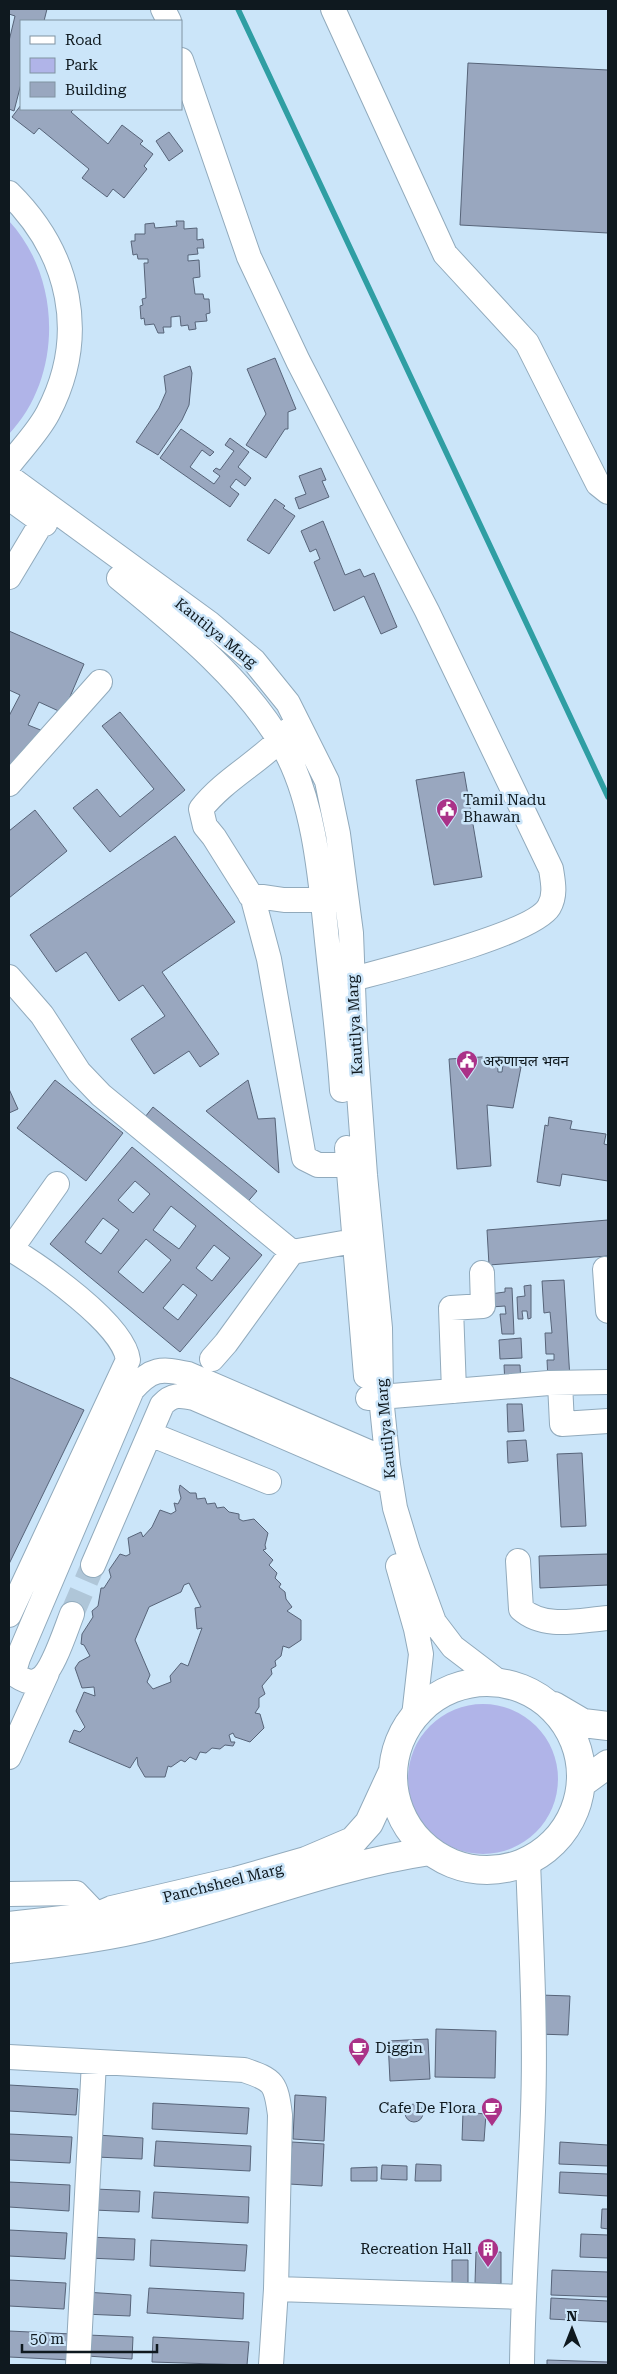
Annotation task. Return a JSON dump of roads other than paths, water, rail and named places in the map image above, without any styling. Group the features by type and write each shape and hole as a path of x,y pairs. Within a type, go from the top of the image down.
{"main road":[{"path":"544,1700 566,1723 579,1752 582,1783 574,1815 555,1842 528,1861 503,1869 477,1870 452,1863 430,1851 413,1834 402,1815 394,1793 393,1771 399,1742 414,1716 438,1695 467,1683 499,1682 523,1688 544,1700 583,1723 608,1726"},
{"path":"582,1783 608,1764"},
{"name":"Panchsheel Marg","path":"9,1926 98,1916 112,1910 236,1881 306,1861 353,1841 369,1823 393,1771"},
{"name":"Panchsheel Marg","path":"9,1949 71,1942 157,1924 330,1872 391,1857 430,1851"}],"street":[{"path":"333,9 445,254 527,343 598,484 608,492"},
{"path":"182,63 249,257 298,361 427,611 551,869 554,888 550,906 537,920 511,932 353,979"},
{"path":"9,193 34,220 50,245 65,286 70,330 64,374 56,396 38,428 9,466"},
{"name":"Kautilya Marg","path":"9,477 209,623 254,661 288,703 326,781 338,834 351,933 355,1039 356,1165 354,1241 383,1469 382,1513 414,1620 421,1654 414,1716"},
{"name":"Kautilya Marg","path":"9,498 118,577 206,653 250,700 279,742 303,790 322,901 341,1071 380,1328 375,1397"},
{"path":"9,577 42,522"},
{"path":"9,784 100,682"},
{"path":"297,721 279,742 212,795 201,809 205,826 253,899 269,959 304,1158 318,1165 356,1165"},
{"path":"250,894 284,900 322,901 347,899"},
{"path":"9,977 42,1015 79,1072 101,1095 292,1252"},
{"path":"9,1615 128,1360 127,1351 120,1338 83,1301 10,1248 57,1184"},
{"path":"212,1359 226,1343 292,1252 354,1241"},
{"path":"605,1269 608,1311"},
{"path":"454,1391 451,1308 483,1306 482,1273"},
{"path":"47,1672 38,1681 25,1682 12,1674 132,1390 144,1375 165,1369 188,1374 383,1469"},
{"path":"375,1397 560,1382 608,1382"},
{"path":"560,1382 562,1424 608,1421"},
{"path":"93,1566 162,1405 169,1398 179,1395 194,1398 383,1469"},
{"path":"150,1434 269,1482"},
{"name":"Kautilya Marg","path":"383,1469 408,1551 434,1622 453,1647 499,1682"},
{"path":"518,1561 521,1609 531,1618 548,1622 608,1618"},
{"path":"9,1756 72,1614"},
{"path":"522,2365 523,2297 533,2110 532,1969 528,1861"},
{"path":"9,1893 76,1893 98,1916"},
{"path":"9,2057 244,2070 265,2077 277,2091 280,2115 276,2289 271,2365"},
{"path":"78,2365 94,2062"},
{"path":"276,2289 523,2297"}],"waterway":[{"path":"238,9 608,797"}],"tunnel":[{"path":"72,1614 93,1565"}],"place":[{"name":"Tamil Nadu Bhawan","path":"447,828"},
{"name":"अरुणाचल भवन","path":"467,1080"},
{"name":"Diggin","path":"359,2067"},
{"name":"Cafe De Flora","path":"492,2127"},
{"name":"Recreation Hall","path":"488,2268"}]}
